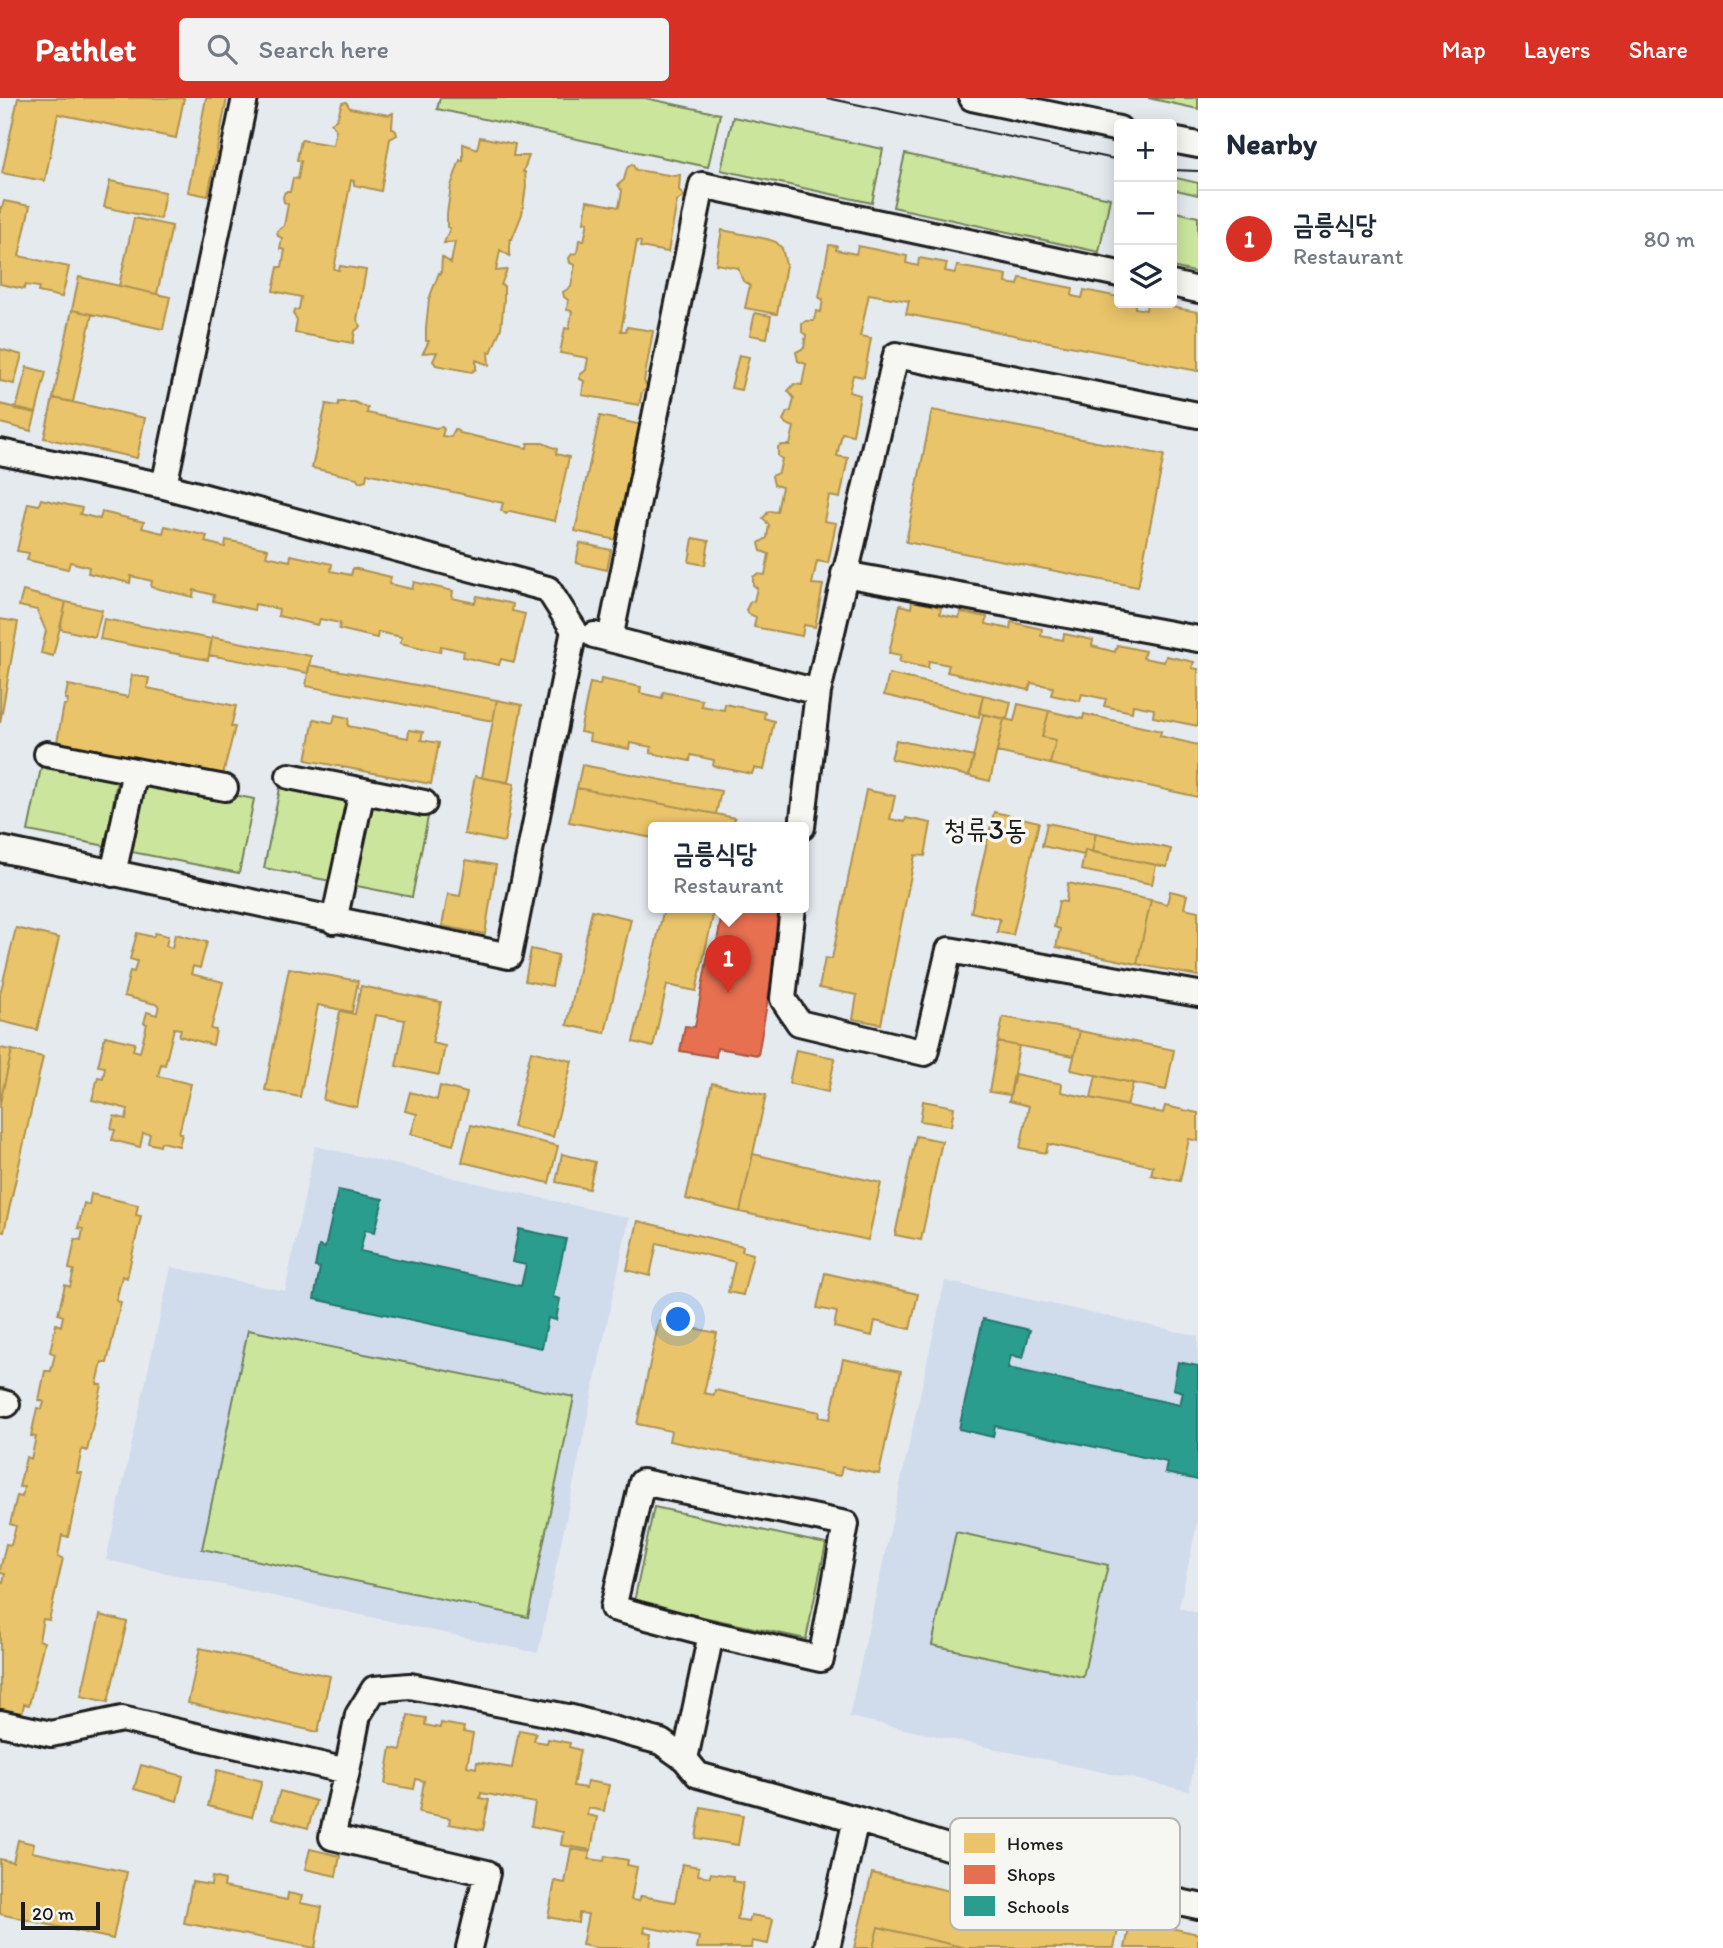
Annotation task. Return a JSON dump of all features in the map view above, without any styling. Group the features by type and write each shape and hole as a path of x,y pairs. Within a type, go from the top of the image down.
{"street":[{"path":"164,486 245,98"},
{"path":"972,98 1114,128"},
{"path":"1177,141 1198,145"},
{"path":"610,639 702,185 1114,273"},
{"path":"1177,286 1198,290"},
{"path":"803,822 818,692 896,355 1198,415"},
{"path":"0,453 164,486 548,589 573,630 509,956 0,849"},
{"path":"844,574 1198,639"},
{"path":"573,630 818,692"},
{"path":"47,754 225,788"},
{"path":"113,874 135,771"},
{"path":"289,776 424,803"},
{"path":"334,921 362,791"},
{"path":"792,913 783,999 799,1023 925,1052 949,950 1198,994"},
{"path":"642,1482 846,1524 821,1659 711,1634 613,1608 642,1482"},
{"path":"685,1759 711,1634"},
{"path":"470,1948 486,1873 332,1837 358,1715 374,1689 410,1686 572,1718 661,1742 685,1759 698,1775 950,1848"},
{"path":"0,1723 51,1734 122,1719 346,1771"},
{"path":"827,1948 856,1819"},
{"path":"1180,1902 1198,1906"}],"shaded area":[{"path":"315,1146 629,1218 538,1653 106,1560 171,1267 285,1291"},
{"path":"945,1281 1198,1336 1198,1519 1179,1608 1198,1613 1198,1745 1189,1791 849,1717"}],"green space":[{"path":"440,98 645,98 720,114 708,167 437,109"},
{"path":"1148,98 1198,98 1198,109"},
{"path":"733,117 883,149 872,203 721,170"},
{"path":"905,154 1110,198 1099,252 893,207"},
{"path":"1177,178 1198,183 1198,195 1177,190"},
{"path":"1177,212 1198,217 1198,273 1177,268"},
{"path":"42,763 117,780 106,846 28,831"},
{"path":"281,783 343,798 346,805 331,881 264,868"},
{"path":"154,785 227,800 229,794 254,799 239,873 132,852 144,791 147,786"},
{"path":"371,803 429,812 412,897 352,885"},
{"path":"248,1330 574,1397 528,1617 202,1549"},
{"path":"654,1507 826,1544 806,1639 634,1602"},
{"path":"956,1532 1108,1565 1083,1677 932,1645"}],"building: Homes":[{"path":"18,98 184,98 176,138 58,114 45,181 2,173"},
{"path":"206,98 227,98 208,196 188,192"},
{"path":"346,102 350,108 389,115 393,113 392,128 397,135 390,139 381,191 354,185 351,180 334,269 339,270 340,266 366,270 357,320 361,326 355,331 353,343 295,333 297,320 293,314 299,309 301,297 273,291 285,250 280,249 282,238 277,231 284,226 288,204 283,197 285,192 290,192 293,178 298,179 301,161 297,160 301,140 333,145 336,130 331,123 337,119 342,103"},
{"path":"480,137 515,144 513,156 529,156 523,172 526,186 522,214 510,239 510,256 500,250 496,271 507,270 501,285 504,286 504,299 501,328 491,353 488,352 489,365 476,360 476,369 472,372 436,365 433,361 437,352 423,353 429,341 426,341 426,328 429,299 439,273 441,274 442,257 451,263 455,242 444,243 450,228 447,227 447,214 451,186 460,160 463,161 463,144 477,149"},
{"path":"632,164 636,170 680,175 679,190 684,196 677,201 668,252 640,247 641,242 637,241 621,331 626,331 627,327 653,331 644,381 648,388 642,392 639,405 582,395 584,381 580,379 580,375 586,370 588,358 560,353 572,311 567,310 568,300 563,292 571,287 575,265 570,263 569,258 577,253 579,240 584,241 588,222 584,222 587,201 619,207 622,191 618,185 624,180 627,168"},
{"path":"110,181 165,192 160,219 104,207"},
{"path":"4,201 30,206 19,256 69,267 62,297 38,292 39,287 25,285 24,289 0,284 0,207 2,208"},
{"path":"134,218 172,226 157,294 119,286"},
{"path":"722,230 767,239 782,248 786,265 777,314 745,308 750,285 743,281 738,268 716,264"},
{"path":"829,245 837,246 836,250 856,254 858,246 907,256 906,263 918,266 919,258 947,263 945,271 955,273 957,266 1007,275 1006,283 1018,285 1020,278 1073,288 1072,296 1082,298 1084,290 1114,296 1114,308 1177,308 1198,312 1198,371 906,314 909,301 869,294 860,336 871,338 864,377 853,375 849,392 860,395 853,435 842,433 837,456 848,458 840,498 829,496 824,521 836,523 828,563 817,561 812,584 823,585 815,627 804,625 802,636 754,627 756,617 746,610 750,602 754,601 757,588 753,585 753,577 757,574 765,575 769,554 761,551 759,543 767,538 769,525 763,518 769,511 777,512 782,487 774,485 772,476 779,472 782,459 778,456 778,447 790,445 794,427 783,420 787,412 791,411 794,398 788,391 794,384 802,385 806,364 798,361 796,352 804,348 806,335 802,332 802,324 814,321 816,311 821,312 823,299 819,298"},
{"path":"79,277 170,297 163,329 72,310"},
{"path":"72,310 92,314 73,402 53,398"},
{"path":"755,313 771,316 767,338 750,335"},
{"path":"0,349 22,355 14,384 0,381"},
{"path":"739,355 749,357 741,390 731,388"},
{"path":"27,367 46,372 36,413 16,409"},
{"path":"53,398 145,418 137,458 44,438"},
{"path":"339,402 354,402 368,408 367,413 442,427 442,436 451,437 455,429 460,433 527,448 528,443 543,443 557,449 556,454 569,457 555,521 510,511 506,514 501,510 503,503 367,473 366,480 359,482 357,478 312,468 326,404 338,406"},
{"path":"0,404 36,413 31,431 0,423"},
{"path":"932,410 1164,455 1138,587 906,542"},
{"path":"600,416 647,426 621,541 575,531"},
{"path":"41,499 82,508 80,514 100,519 102,512 144,522 142,528 163,533 165,526 207,536 205,542 225,547 226,540 268,549 266,556 290,561 291,555 332,564 331,571 351,575 353,568 391,577 389,584 412,589 414,582 453,591 452,598 475,603 477,596 513,604 512,611 525,614 514,662 501,659 499,665 463,657 464,651 441,646 440,652 400,643 402,637 378,632 377,638 339,629 340,623 320,619 318,625 278,616 279,609 255,604 254,610 213,601 214,595 194,590 193,597 151,587 152,581 131,576 130,583 88,573 89,567 70,562 68,569 27,560 29,553 17,551 28,503 39,505"},
{"path":"693,538 709,541 705,565 689,562"},
{"path":"580,543 611,550 607,570 576,563"},
{"path":"23,591 66,602 53,656 41,653 46,631 37,610 19,606"},
{"path":"912,601 941,607 940,614 959,618 961,612 987,617 986,624 1010,629 1011,622 1042,629 1041,636 1063,640 1064,634 1093,640 1092,646 1115,652 1117,645 1145,651 1143,658 1164,662 1166,656 1194,662 1192,668 1198,669 1198,726 1153,717 1154,709 1133,705 1132,712 1104,706 1106,699 1082,694 1080,701 1051,695 1053,687 1031,683 1029,690 947,672 949,665 929,661 928,668 899,662 901,655 889,653 900,605 911,608"},
{"path":"66,602 102,610 95,637 60,629"},
{"path":"0,619 18,622 0,723"},
{"path":"104,619 212,639 208,660 100,639"},
{"path":"212,637 311,656 308,673 209,655"},
{"path":"309,665 497,700 493,721 306,686"},
{"path":"889,674 983,695 979,717 884,695"},
{"path":"132,675 149,678 147,688 236,706 231,727 235,727 223,774 57,742 64,705 67,705 68,699 65,699 68,685 128,697"},
{"path":"601,679 641,687 640,693 662,698 663,692 702,700 701,706 724,710 725,704 765,712 764,718 774,721 764,770 754,768 752,774 713,766 714,760 691,755 690,761 650,753 652,747 630,743 629,749 589,741 590,734 580,732 590,683 600,685"},
{"path":"983,695 1011,702 1007,719 979,713"},
{"path":"497,700 522,705 508,782 482,778"},
{"path":"1018,704 1049,711 1042,737 1056,740 1050,764 997,752 1004,719 1014,721"},
{"path":"1049,711 1083,719 1084,714 1161,731 1160,736 1198,745 1198,797 1050,764 1056,740 1042,737"},
{"path":"983,714 1004,719 990,781 969,776"},
{"path":"335,715 349,718 348,726 408,738 409,730 423,732 421,740 439,743 431,784 306,760 314,719 333,723"},
{"path":"896,740 974,757 969,776 891,759"},
{"path":"582,765 721,791 716,814 577,788"},
{"path":"475,776 514,784 504,842 464,834"},
{"path":"577,788 735,818 734,822 648,822 648,837 569,822"},
{"path":"866,790 895,796 890,819 905,822 906,818 931,823 925,856 915,855 881,1024 853,1019 857,995 819,988 825,958 832,959"},
{"path":"994,812 1039,822 1013,935 997,932 1000,919 971,912"},
{"path":"1047,823 1096,833 1092,852 1085,850 1084,855 1042,846"},
{"path":"1096,833 1171,849 1167,867 1092,852"},
{"path":"1085,850 1156,865 1152,884 1081,870"},
{"path":"466,860 496,865 485,934 442,926 448,894 460,896"},
{"path":"1068,883 1151,900 1137,964 1056,947 1060,929 1054,927 1059,901 1066,902"},
{"path":"1170,891 1187,895 1184,908 1198,911 1198,976 1137,964 1151,900 1167,904"},
{"path":"592,910 631,919 605,1033 567,1025"},
{"path":"663,913 714,913 696,991 667,985 653,1047 633,1042"},
{"path":"16,928 59,938 37,1030 0,1021 0,994"},
{"path":"137,933 153,937 155,933 168,936 166,946 172,948 175,934 207,942 200,968 193,966 191,974 223,982 211,1029 216,1030 213,1045 179,1036 181,1029 174,1028 165,1065 161,1064 158,1076 191,1084 179,1133 182,1134 179,1146 161,1142 160,1146 148,1143 150,1134 143,1133 140,1147 112,1140 115,1130 111,1129 114,1116 126,1119 128,1109 92,1100 98,1077 103,1078 105,1067 98,1066 105,1036 135,1043 133,1050 140,1052 147,1012 157,1015 159,1005 124,996 130,971 134,972 137,961 130,959"},
{"path":"531,949 558,955 552,986 525,981"},
{"path":"289,968 358,981 352,1012 318,1005 300,1097 265,1090"},
{"path":"361,986 441,1002 432,1043 445,1046 439,1075 396,1066 405,1020 375,1015 357,1107 323,1100 340,1011 355,1014"},
{"path":"1003,1017 1080,1031 1074,1056 998,1042"},
{"path":"1080,1031 1174,1050 1166,1090 1071,1070"},
{"path":"998,1042 1019,1046 1010,1095 989,1092"},
{"path":"0,1048 12,1050 0,1103"},
{"path":"12,1050 43,1057 4,1232 0,1231 0,1103"},
{"path":"796,1050 835,1058 828,1092 789,1083"},
{"path":"531,1051 572,1061 553,1137 513,1127"},
{"path":"1015,1074 1062,1084 1061,1092 1163,1113 1165,1106 1198,1113 1198,1141 1189,1139 1180,1181 1151,1175 1153,1166 1048,1144 1046,1153 1020,1148 1029,1106 1009,1101"},
{"path":"1096,1075 1133,1083 1127,1106 1091,1098"},
{"path":"712,1083 766,1095 740,1212 686,1199"},
{"path":"440,1086 467,1093 453,1145 411,1134 417,1114 405,1111 410,1092 437,1100"},
{"path":"923,1101 954,1107 951,1126 920,1121"},
{"path":"471,1125 558,1146 549,1183 462,1162"},
{"path":"916,1136 942,1141 921,1240 895,1235"},
{"path":"562,1154 595,1162 589,1189 556,1182"},
{"path":"753,1154 881,1183 868,1240 740,1212"},
{"path":"91,1194 138,1205 136,1215 141,1216 127,1278 122,1276 116,1301 121,1302 107,1363 102,1362 97,1384 102,1385 87,1451 82,1449 77,1473 82,1473 68,1537 62,1535 58,1557 63,1558 49,1620 43,1619 39,1640 44,1642 29,1705 24,1704 22,1714 0,1709 0,1581 3,1582 5,1574 0,1573 0,1570 6,1544 11,1545 16,1526 10,1524 17,1496 22,1497 24,1487 19,1487 26,1457 31,1459 36,1437 31,1436 37,1408 42,1409 44,1402 39,1400 45,1371 51,1371 55,1354 50,1352 56,1324 61,1326 63,1316 58,1314 65,1285 70,1287 74,1270 69,1269 75,1239 81,1240 83,1229 78,1228 84,1203 89,1205"},
{"path":"638,1221 743,1246 742,1251 753,1254 743,1295 728,1292 735,1262 657,1243 650,1276 627,1270"},
{"path":"825,1273 918,1294 910,1329 875,1321 872,1336 834,1327 837,1312 817,1308"},
{"path":"659,1321 717,1333 704,1393 714,1395 715,1390 820,1412 819,1417 830,1419 843,1359 901,1371 879,1474 842,1467 840,1476 669,1441 671,1431 637,1424"},
{"path":"100,1615 127,1622 108,1702 81,1696"},
{"path":"200,1648 330,1676 318,1732 188,1703"},
{"path":"408,1715 426,1718 425,1725 440,1728 441,1723 464,1727 463,1732 473,1734 467,1766 476,1768 477,1762 512,1768 519,1730 536,1733 534,1741 547,1743 548,1739 570,1743 569,1747 580,1750 573,1786 586,1788 587,1781 609,1785 604,1811 588,1808 587,1815 597,1817 591,1850 561,1845 563,1832 531,1826 535,1803 481,1793 480,1798 489,1800 483,1830 449,1824 450,1818 419,1812 424,1781 416,1779 414,1789 385,1784 391,1748 401,1750"},
{"path":"141,1765 183,1776 177,1801 134,1789"},
{"path":"217,1770 262,1781 252,1817 208,1806"},
{"path":"280,1791 316,1801 308,1828 272,1818"},
{"path":"701,1807 743,1815 738,1845 696,1838"},
{"path":"18,1840 34,1844 32,1852 127,1872 113,1939 0,1914 0,1859 13,1862"},
{"path":"310,1849 340,1856 336,1876 305,1869"},
{"path":"571,1849 590,1852 589,1859 604,1861 605,1856 628,1860 627,1865 637,1867 631,1900 639,1901 641,1896 675,1902 682,1864 699,1867 698,1875 710,1877 711,1873 733,1876 733,1881 743,1883 737,1920 749,1922 751,1915 773,1919 768,1944 752,1941 751,1948 697,1948 699,1937 645,1927 644,1932 652,1933 650,1948 597,1948 582,1945 588,1914 579,1913 578,1923 548,1917 555,1881 565,1883"},
{"path":"872,1873 950,1891 950,1930 1118,1930 1114,1948 966,1948 878,1927 873,1948 854,1948"},
{"path":"212,1877 225,1880 224,1887 287,1900 288,1893 302,1896 300,1903 322,1907 315,1948 184,1923 192,1882 211,1885"},
{"path":"878,1927 966,1948 873,1948"},
{"path":"1129,1930 1180,1930 1198,1934 1198,1948 1125,1948"}],"building: Shops":[{"path":"722,913 783,913 758,1055 717,1048 716,1057 680,1051 685,1026 695,1027 708,954 715,953"}],"building: Schools":[{"path":"338,1190 383,1199 375,1232 365,1230 360,1251 521,1286 526,1265 512,1262 519,1229 566,1239 553,1297 560,1299 556,1320 548,1318 542,1348 314,1299 320,1268 315,1267 319,1246 325,1248"},
{"path":"983,1319 1030,1330 1023,1358 1011,1355 1008,1368 1180,1405 1183,1392 1173,1389 1178,1362 1198,1366 1198,1480 1165,1473 1167,1462 995,1426 993,1437 959,1429"}],"tram line":[{"path":"827,98 1114,159"},
{"path":"1177,170 1198,171"}],"place":[{"name":"금릉식당","path":"728,993"}],"district":[{"name":"청류3동","path":"985,829"}]}
